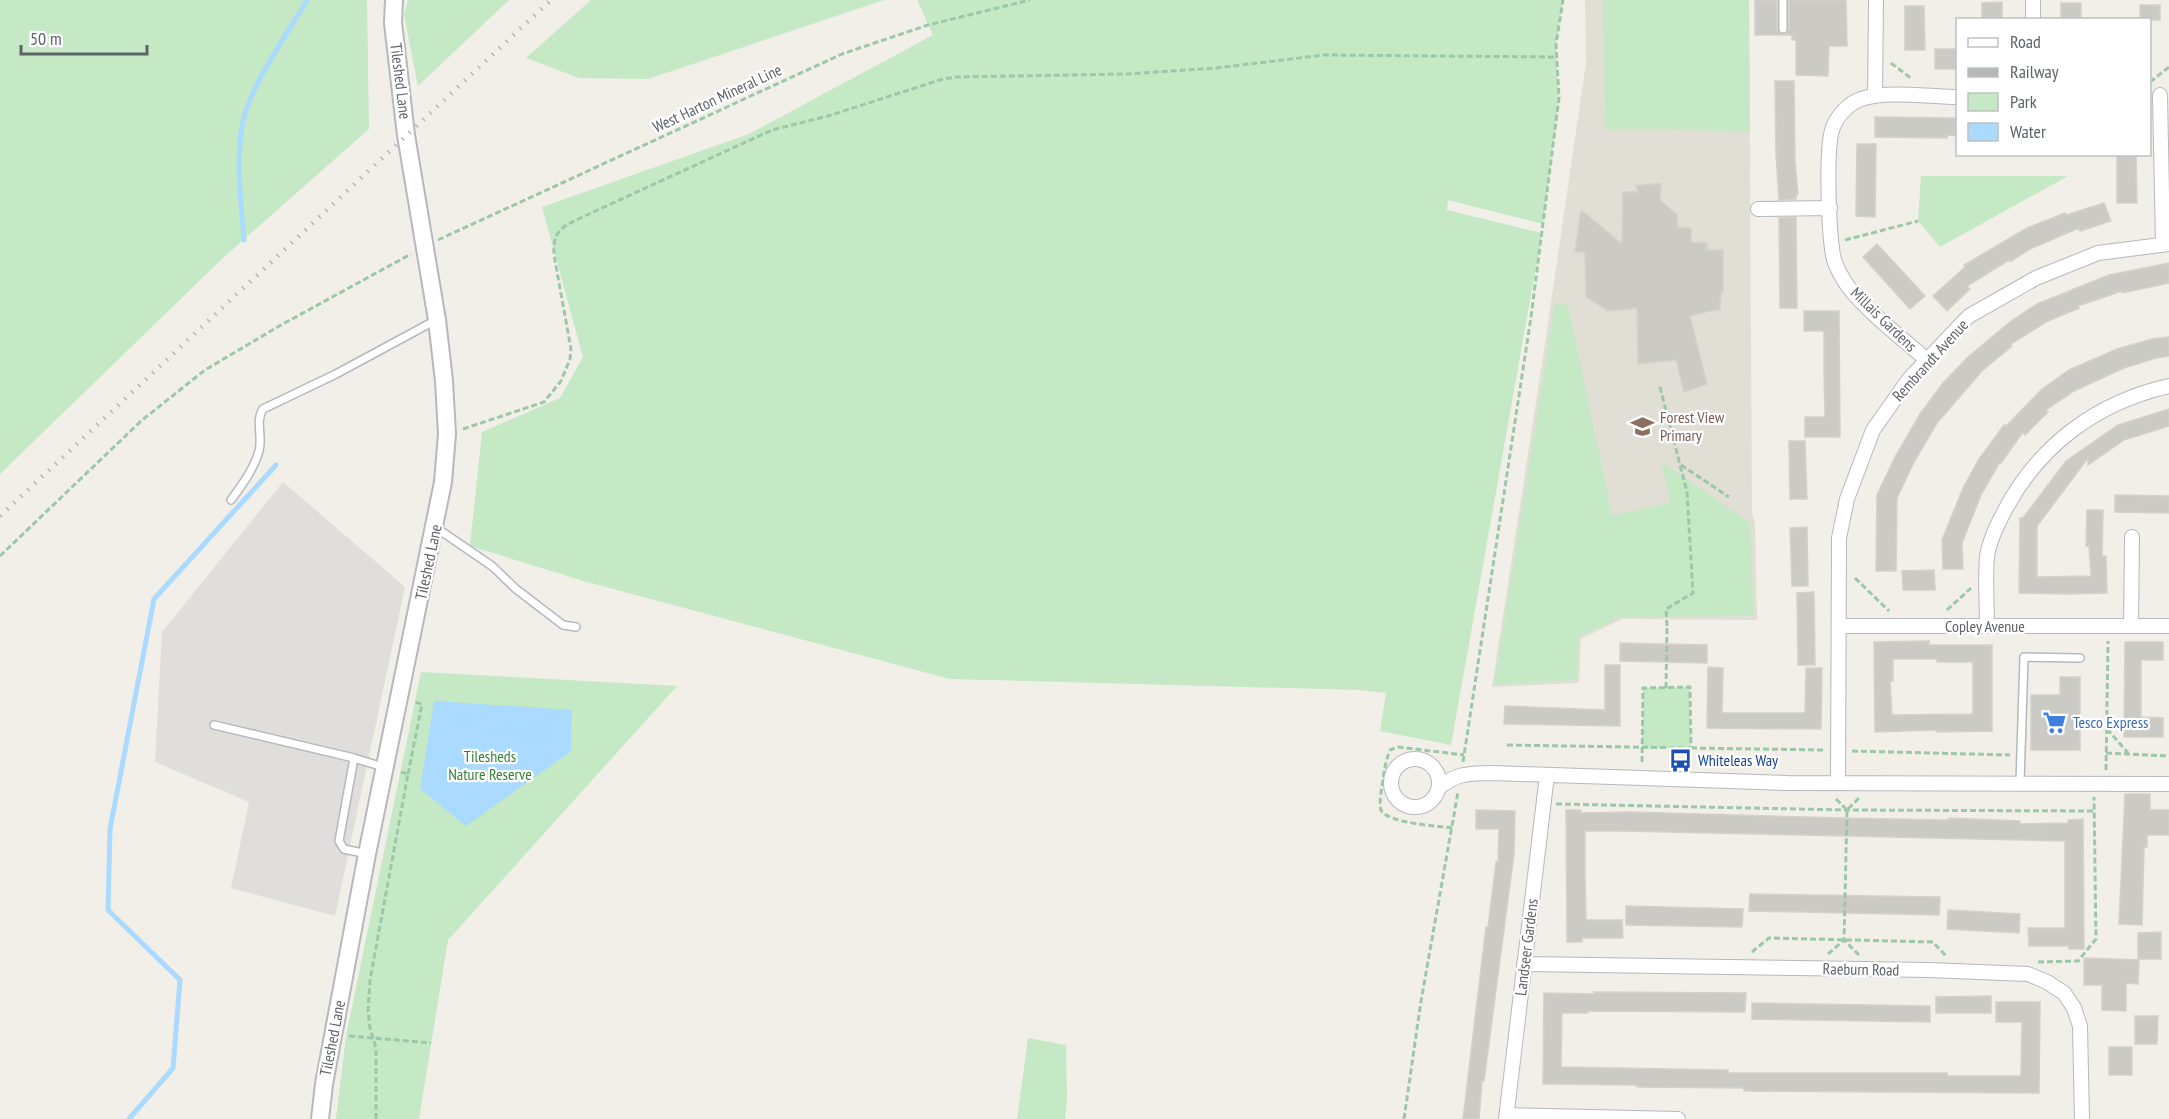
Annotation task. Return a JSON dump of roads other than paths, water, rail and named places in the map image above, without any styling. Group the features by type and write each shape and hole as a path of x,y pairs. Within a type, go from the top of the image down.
{"street":[{"name":"Tileshed Lane","path":"320,1119 333,1034 367,854 444,482 447,434 444,381 437,320 406,135 393,23 394,0"},
{"path":"1875,96 1876,0"},
{"path":"2032,18 2033,0"},
{"name":"Rembrandt Avenue","path":"1838,783 1839,538 1847,499 1872,430 1909,378 1969,316 2036,278 2098,253 2166,245 2160,95"},
{"name":"Millais Gardens","path":"1927,360 1855,295 1833,258 1829,144 1833,126 1844,110 1860,99 1875,96 1956,97"},
{"path":"1758,209 1830,208"},
{"path":"1987,626 1987,555 1998,524 2013,495 2039,461 2070,430 2140,393 2169,386"},
{"path":"2131,626 2132,537"},
{"name":"Copley Avenue","path":"1839,626 2169,626"},
{"path":"1461,774 1449,779 1439,788 1431,801 1418,807 1403,804 1394,793 1392,777 1395,769 1401,763 1417,759 1449,772 1461,774 1838,783 2169,784"},
{"path":"1432,766 1437,772 1439,788"},
{"name":"Landseer Gardens","path":"1507,1117 1547,775"},
{"name":"Raeburn Road","path":"1524,964 2028,974 2064,993 2074,1008 2080,1026 2082,1119"},
{"path":"1507,1117 1678,1119"}],"lane":[{"path":"1783,29 1784,0"},
{"path":"231,500 248,476 260,449 260,414 263,409 336,374 437,320"},
{"path":"435,527 492,566 516,589 563,625 576,627"},
{"path":"2020,783 2024,657 2080,658"},
{"path":"214,725 354,758 385,768"},
{"path":"354,758 339,842 344,849 367,854"}],"water":[{"path":"434,701 572,710 571,751 466,826 420,789"}],"waterway":[{"path":"244,240 239,154 242,126 252,94 260,78 307,0"},
{"path":"129,1119 173,1068 180,980 108,910 110,829 154,599 276,465"}],"railway":[{"path":"0,516 551,0"}],"place":[{"name":"Forest View Primary","path":"1642,426"},
{"name":"Tesco Express","path":"2055,722"},
{"name":"Whiteleas Way","path":"1680,760"}],"park label":[{"name":"Tilesheds Nature Reserve","path":"490,765"}]}
